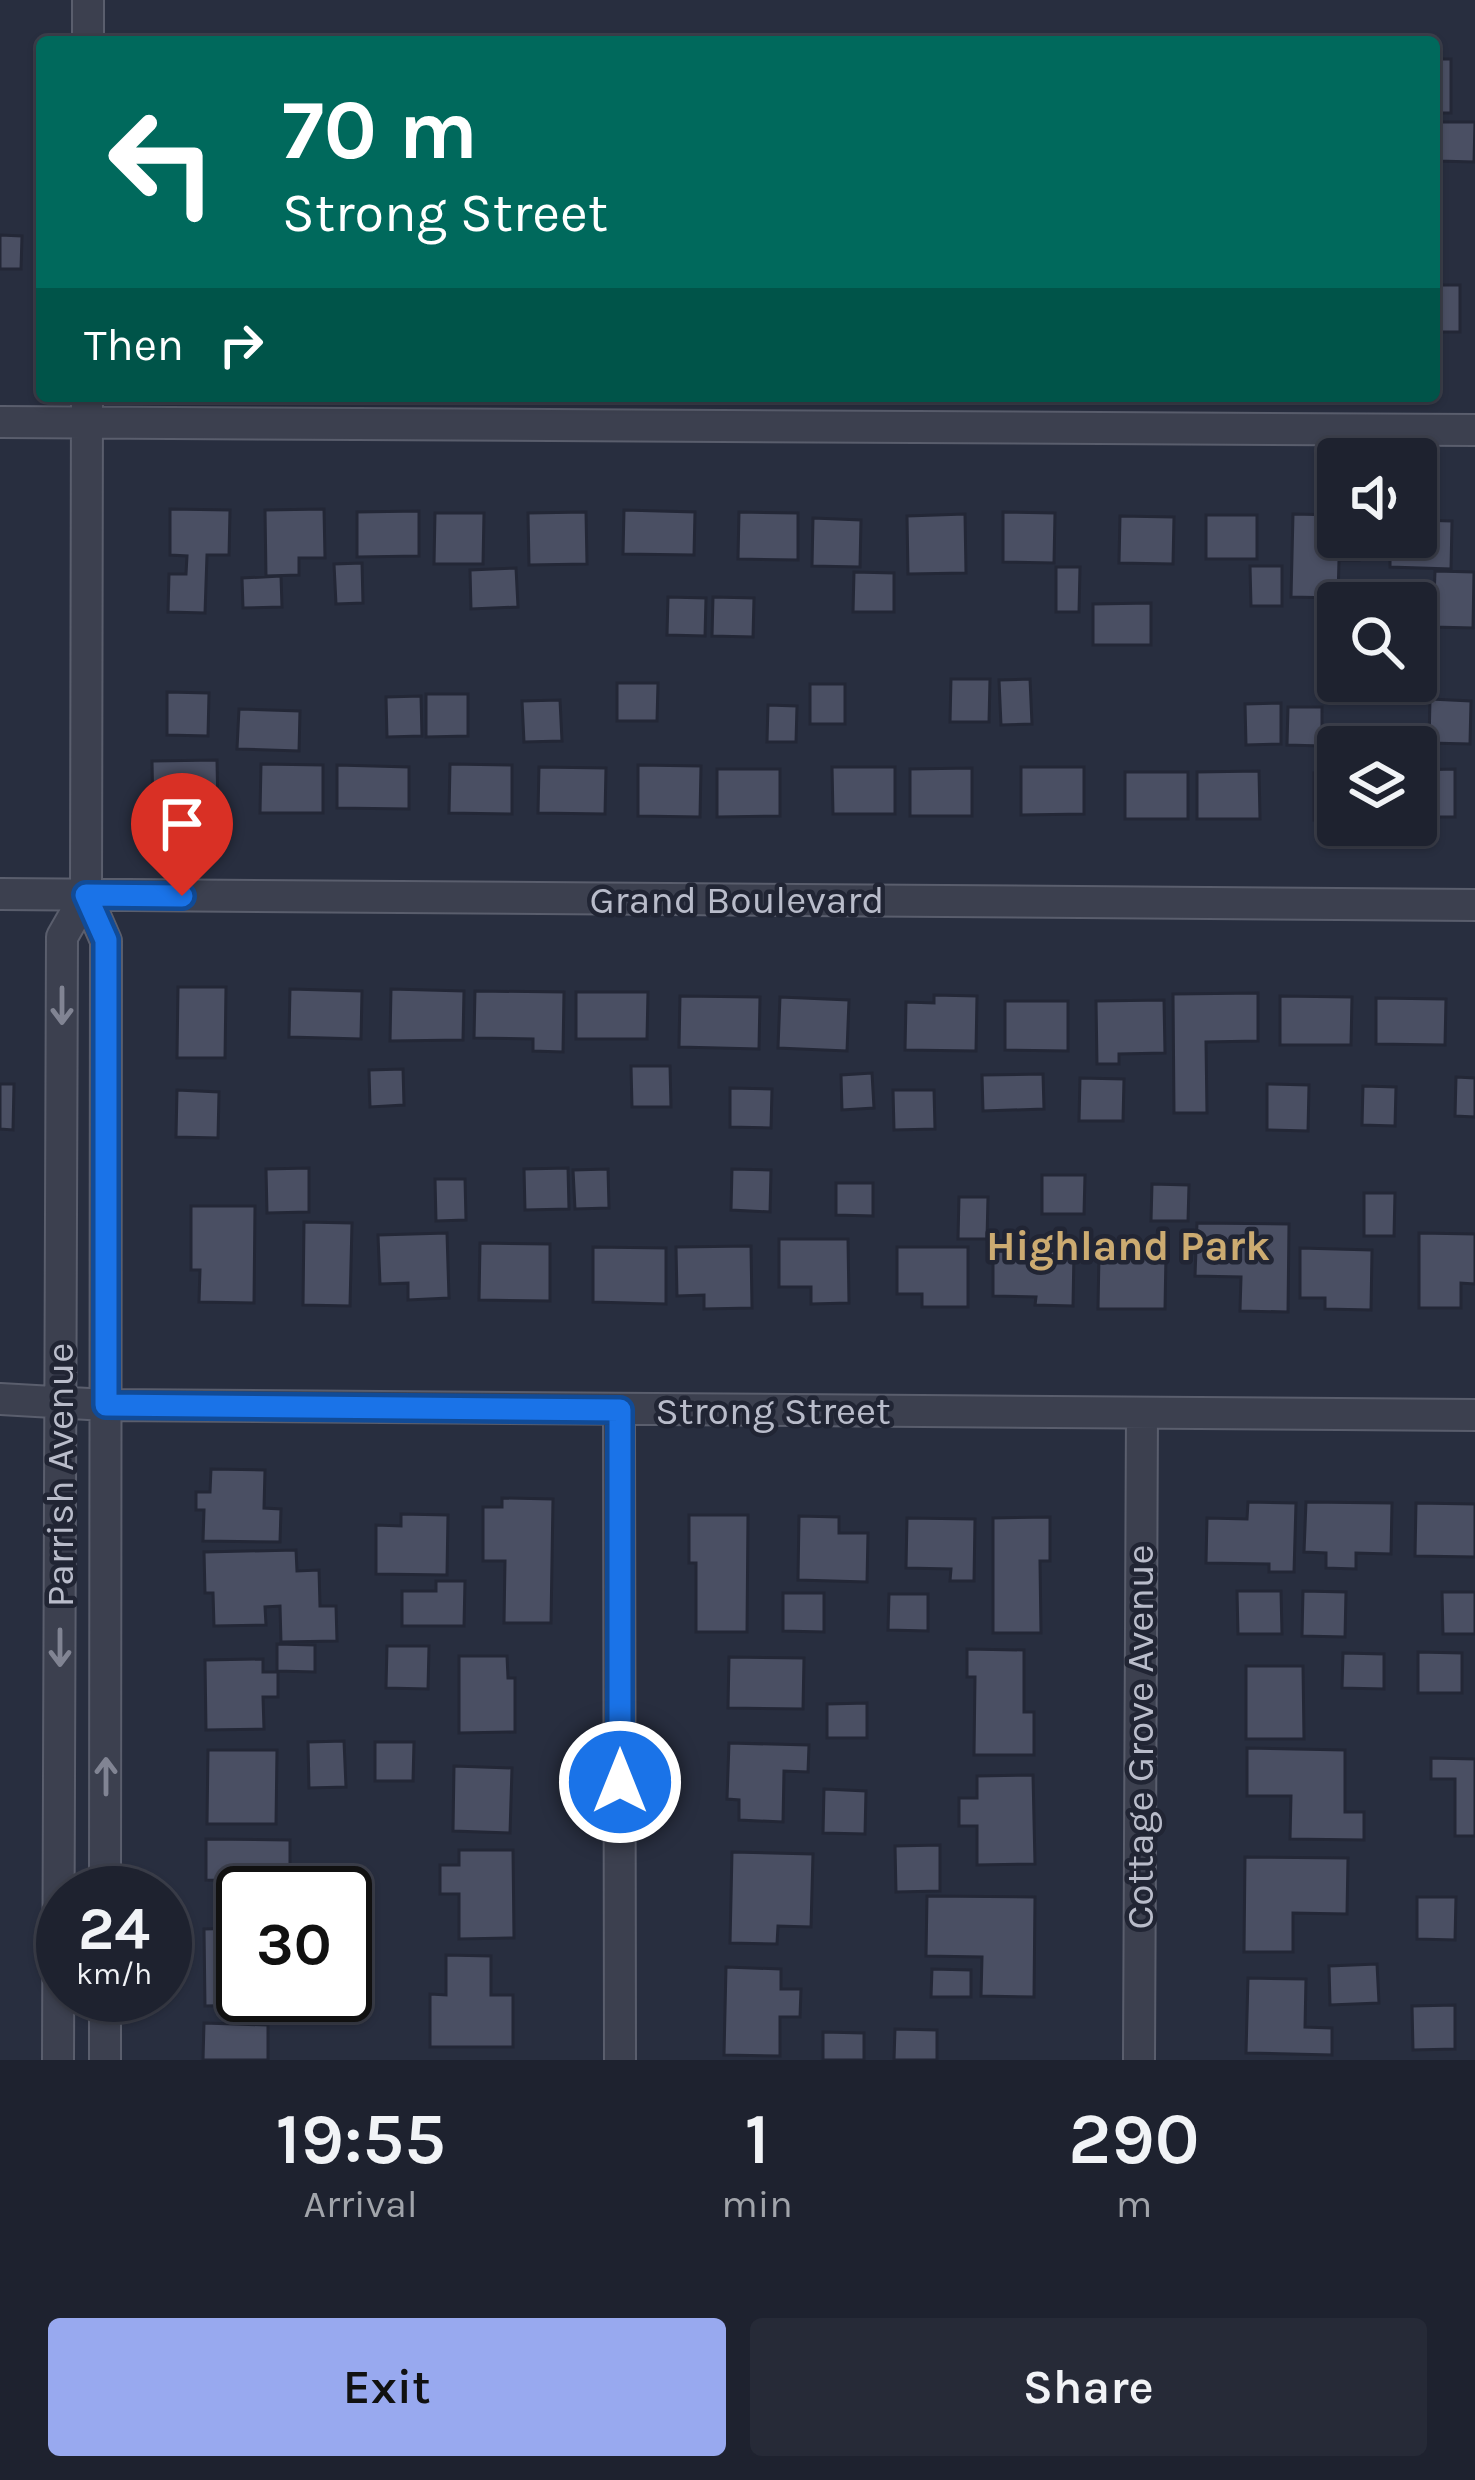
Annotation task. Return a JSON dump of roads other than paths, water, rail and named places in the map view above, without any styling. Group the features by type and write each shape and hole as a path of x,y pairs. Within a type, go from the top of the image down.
{"street":[{"path":"88,0 88,36"},
{"path":"0,422 87,409 1475,430"},
{"name":"Parrish Avenue","path":"87,409 86,895 106,940 105,1866"},
{"name":"Grand Boulevard","path":"0,895 1475,905"},
{"name":"Parrish Avenue","path":"58,2060 62,937 86,895"},
{"name":"Strong Street","path":"0,1399 106,1405 1475,1415"},
{"path":"620,1410 620,2060"},
{"name":"Cottage Grove Avenue","path":"1139,2060 1142,1413"},
{"path":"105,2022 105,2060"}],"district":[{"name":"Highland Park","path":"1128,1246"}]}
